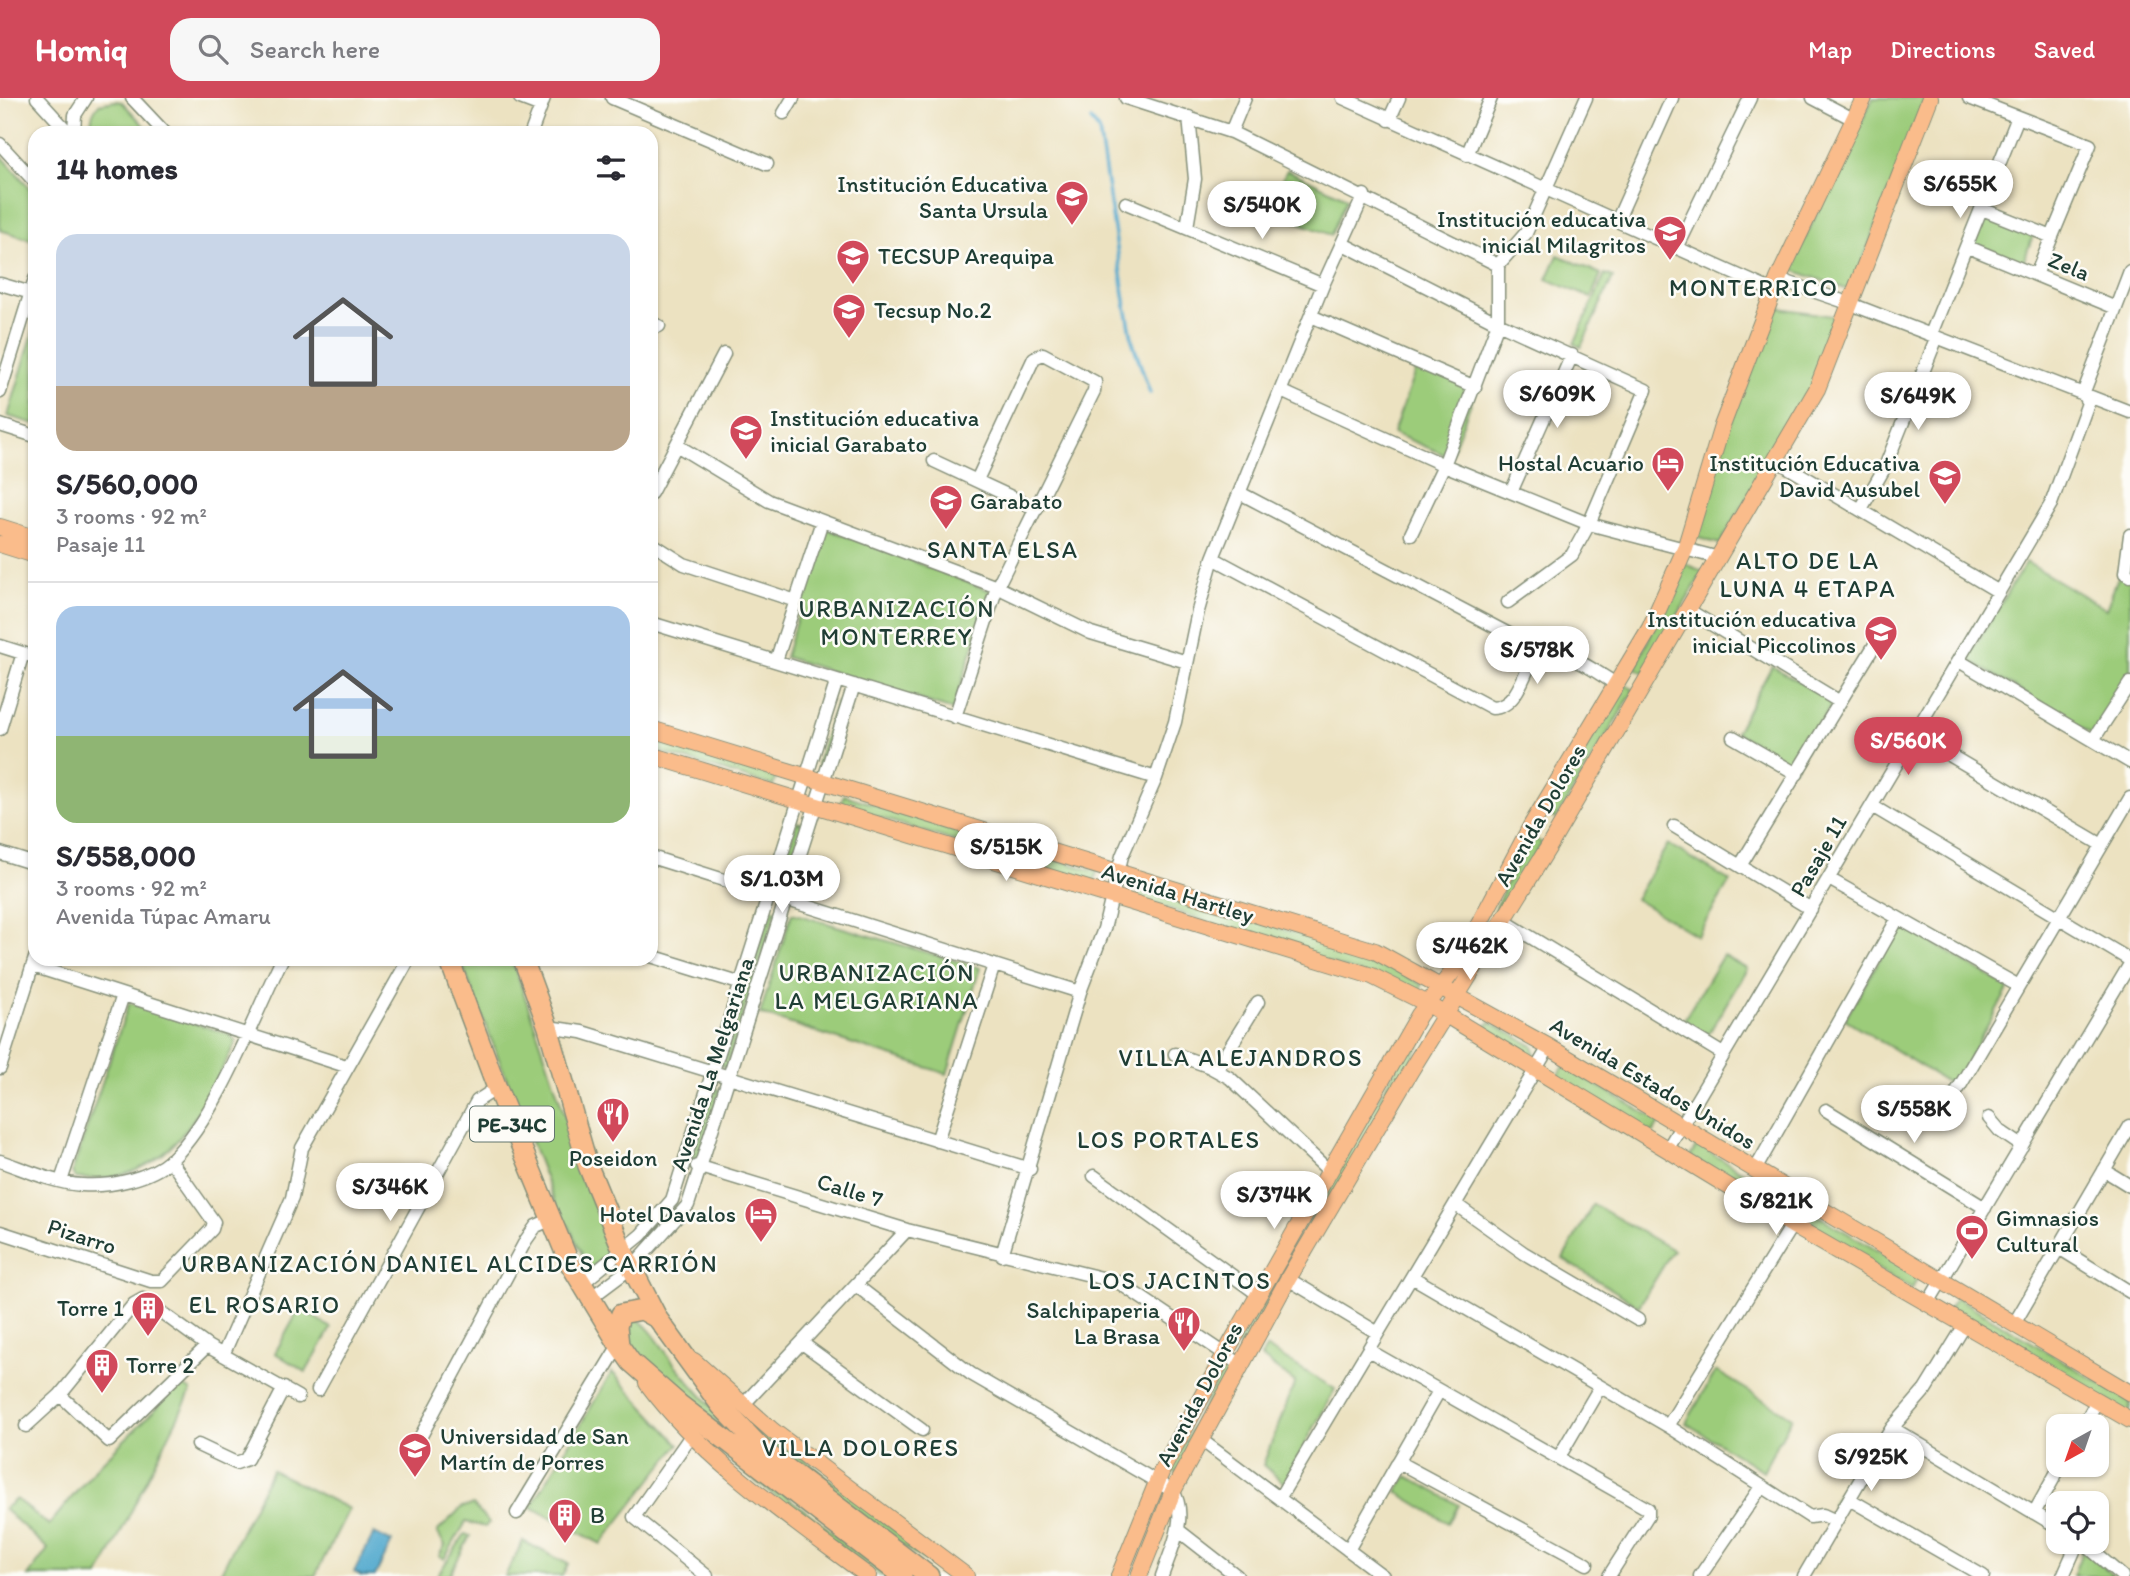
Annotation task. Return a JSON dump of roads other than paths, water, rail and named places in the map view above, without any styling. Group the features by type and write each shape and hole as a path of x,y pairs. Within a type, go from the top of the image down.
{"highway":[{"name":"PE-34C","path":"452,966 550,1220 584,1293 631,1362 679,1404 902,1576"},
{"name":"PE-34C","path":"526,966 548,1027 588,1166 628,1259 658,1319 720,1406 763,1450 929,1576"},
{"path":"619,1345 617,1326 621,1314 642,1310 658,1319"}],"main road":[{"name":"Avenida Dolores","path":"1119,1576 1157,1480 1225,1354 1428,1004 1476,932 1531,826 1650,628 1685,549 1722,426 1775,285 1864,98"},
{"name":"Avenida Dolores","path":"1139,1576 1177,1497 1200,1439 1288,1279 1445,1015 1554,839 1817,388 1852,304 1930,98"},
{"path":"0,527 28,536"},
{"path":"0,544 28,553"},
{"path":"1619,681 1640,689"},
{"name":"Avenida Hartley","path":"658,731 1375,951 1441,986"},
{"name":"Avenida Hartley","path":"658,757 1372,976 1445,1015"},
{"path":"1531,826 1554,839"},
{"name":"Avenida Estados Unidos","path":"1441,986 1549,1047 2130,1393"},
{"path":"1445,1015 1792,1225 2130,1420"},
{"path":"1484,1040 1481,1027 1489,1018 1496,1017"},
{"path":"679,1348 743,1405 966,1576"},
{"path":"631,1362 690,1437 860,1574"}],"street":[{"path":"37,98 63,126"},
{"path":"75,126 75,115 86,98"},
{"path":"132,98 158,126"},
{"path":"520,98 543,102 534,126"},
{"path":"612,98 767,164"},
{"path":"784,113 793,98"},
{"path":"1126,98 1231,132 1364,195 1498,265"},
{"path":"1231,132 1245,98"},
{"path":"1343,98 1544,191 1677,248 1775,285 1852,304 2130,412"},
{"path":"1389,120 1399,98"},
{"path":"1467,155 1491,98"},
{"path":"1411,534 1444,465 1498,323 1498,265 1526,233 1586,98"},
{"path":"1617,221 1672,98"},
{"path":"1677,248 1750,98"},
{"path":"1813,98 1853,119"},
{"path":"1969,98 2090,145 2036,275"},
{"path":"1188,227 1195,179 1189,117"},
{"path":"1861,509 1885,467 2018,117"},
{"path":"0,144 28,174"},
{"path":"1002,1255 1030,1169 1080,992 1104,929 1118,874 1156,778 1174,722 1213,558 1323,285 1364,195"},
{"path":"1126,203 1323,285"},
{"path":"1982,209 2052,237"},
{"path":"1343,244 1498,323 1646,390 1589,524 1572,555 1508,602"},
{"name":"Zela","path":"1968,247 2116,308"},
{"name":"Pasaje 11","path":"1667,1150 2051,503 2088,403 2083,394 2130,271"},
{"path":"0,284 28,292"},
{"path":"0,393 28,308"},
{"path":"1311,316 1475,387"},
{"path":"658,481 724,354"},
{"path":"955,717 997,587 1094,391 1095,382 1043,355 1034,358 977,480"},
{"path":"1512,490 1573,355"},
{"path":"1281,391 1444,465 1512,490 1589,524 1719,558"},
{"path":"0,425 28,434"},
{"path":"678,446 769,501 997,587 1091,633 1187,662"},
{"path":"1776,460 1999,592"},
{"path":"934,461 1037,509"},
{"path":"1240,493 1526,643 1535,652"},
{"path":"776,661 822,521"},
{"path":"2129,537 2125,573 2130,576"},
{"path":"658,547 684,564 796,601"},
{"path":"1213,558 1492,708 1501,708 1510,702 1535,652"},
{"path":"1688,610 1840,702"},
{"path":"658,625 1156,778"},
{"path":"1740,866 1885,628"},
{"path":"0,646 28,655"},
{"path":"1535,652 1547,650 1568,654 1619,681"},
{"path":"0,729 28,658"},
{"path":"1959,661 2130,762"},
{"name":"Avenida La Melgariana","path":"628,1259 673,1200 837,680"},
{"path":"2093,740 2130,683"},
{"name":"Avenida La Melgariana","path":"584,1293 628,1259 688,1205 854,685"},
{"path":"1914,734 2102,845"},
{"path":"1733,737 1797,774"},
{"path":"1954,1096 2017,985 2130,798"},
{"path":"1872,806 2130,962 1928,1303"},
{"path":"1674,826 1811,909"},
{"path":"0,853 28,862"},
{"path":"658,859 1080,992"},
{"path":"1829,879 2017,985"},
{"path":"1755,1170 1898,918"},
{"path":"1504,921 1723,1054"},
{"path":"658,958 742,984"},
{"path":"937,1141 994,965"},
{"path":"0,1068 33,966"},
{"path":"45,966 123,995 346,1066"},
{"path":"0,1161 61,1181 80,1185 107,1185 147,1173 170,1160 206,1117 279,966"},
{"path":"223,1355 292,1198 302,1148 405,966"},
{"path":"61,1181 123,995"},
{"path":"1216,1070 1258,1002"},
{"path":"548,1027 582,1032 1030,1169"},
{"path":"1280,1497 1549,1047"},
{"path":"1175,1055 1230,1078 1329,1171"},
{"path":"318,1390 477,1101 497,1088"},
{"path":"1826,1110 1985,1208"},
{"path":"1989,1118 2000,1131 2022,1146"},
{"path":"2014,1324 2130,1126"},
{"name":"Pizarro","path":"0,1233 151,1281 162,1281 212,1229 214,1222 170,1160"},
{"name":"Calle 7","path":"685,1164 908,1230 1118,1282 1240,1364"},
{"path":"2104,1170 2130,1186"},
{"path":"1094,1176 1259,1294"},
{"path":"1455,1204 1524,1253 1638,1320"},
{"path":"414,1449 526,1240 536,1226 550,1220"},
{"path":"1668,1426 1792,1225"},
{"path":"743,1405 908,1230"},
{"path":"2059,1248 2130,1292"},
{"path":"1412,1277 1668,1426 1810,1517 1823,1515 1836,1521"},
{"path":"1288,1279 1378,1333"},
{"path":"857,1286 971,1374 1157,1480 1177,1497 1178,1530 1162,1576"},
{"path":"26,1426 60,1395 139,1300 151,1301 207,1346 298,1397"},
{"path":"1804,1576 1892,1428 1917,1397 1965,1325"},
{"path":"803,1343 922,1430"},
{"path":"517,1513 619,1345"},
{"path":"60,1395 109,1441 207,1346"},
{"path":"1368,1350 1648,1509 1648,1515 1609,1576"},
{"path":"1559,1457 1600,1387"},
{"path":"198,1445 236,1463 247,1459 284,1388"},
{"path":"1348,1550 1438,1391"},
{"path":"2090,1414 2097,1401"},
{"path":"1892,1428 2046,1520"},
{"path":"690,1437 635,1517 707,1576"},
{"path":"1200,1439 1383,1576"},
{"path":"1852,1454 1869,1465"},
{"path":"1398,1462 1587,1564"},
{"path":"2034,1513 2055,1477"},
{"path":"1700,1576 1761,1487"},
{"path":"1849,1499 1983,1576"},
{"path":"1178,1530 1237,1576"},
{"path":"2063,1576 2074,1554"},
{"path":"2095,1554 2122,1576"}],"water":[{"path":"374,1533 392,1542 375,1576 362,1576 354,1572"}],"waterway":[{"path":"1091,120 1099,131 1133,343 1150,393"}],"place":[{"name":"Institución Educativa Santa Ursula","path":"1072,227"},
{"name":"Institución educativa inicial Milagritos","path":"1670,262"},
{"name":"TECSUP Arequipa","path":"853,286"},
{"name":"Tecsup No.2","path":"849,340"},
{"name":"Institución educativa inicial Garabato","path":"746,461"},
{"name":"Hostal Acuario","path":"1668,493"},
{"name":"Institución Educativa David Ausubel","path":"1945,506"},
{"name":"Garabato","path":"946,531"},
{"name":"Institución educativa inicial Piccolinos","path":"1881,662"},
{"name":"Poseidon","path":"613,1144"},
{"name":"Hotel Davalos","path":"761,1244"},
{"name":"Gimnasios Cultural","path":"1972,1261"},
{"name":"Torre 1","path":"148,1338"},
{"name":"Salchipaperia La Brasa","path":"1184,1353"},
{"name":"Torre 2","path":"102,1395"},
{"name":"Universidad de San Martín de Porres","path":"415,1479"},
{"name":"B","path":"565,1545"}],"district":[{"name":"MONTERRICO","path":"1754,287"},
{"name":"SANTA ELSA","path":"1003,549"},
{"name":"ALTO DE LA LUNA 4 ETAPA","path":"1808,574"},
{"name":"URBANIZACIÓN MONTERREY","path":"897,622"},
{"name":"URBANIZACIÓN LA MELGARIANA","path":"877,986"},
{"name":"VILLA ALEJANDROS","path":"1241,1057"},
{"name":"LOS PORTALES","path":"1169,1139"},
{"name":"URBANIZACIÓN DANIEL ALCIDES CARRIÓN","path":"450,1263"},
{"name":"LOS JACINTOS","path":"1180,1280"},
{"name":"EL ROSARIO","path":"265,1304"},
{"name":"VILLA DOLORES","path":"861,1447"}]}
